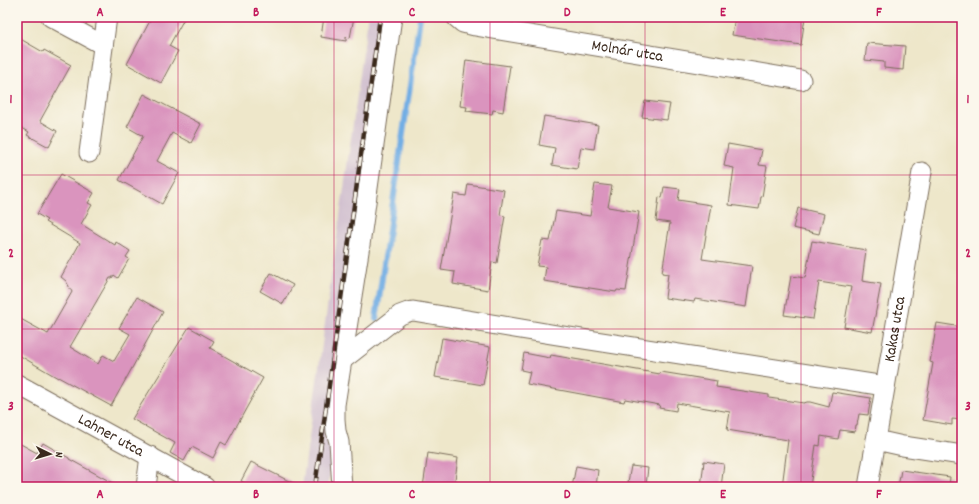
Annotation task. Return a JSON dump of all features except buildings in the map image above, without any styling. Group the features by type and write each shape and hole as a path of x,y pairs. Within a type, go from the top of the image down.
{"street":[{"path":"51,17 103,45"},
{"path":"89,153 107,17"},
{"path":"342,487 339,442 335,418 336,391 360,245 392,17"},
{"name":"Molnár utca","path":"456,17 463,23 475,26 801,80"},
{"name":"Kakas utca","path":"868,487 922,172"},
{"path":"342,361 400,315 413,311 885,386"},
{"name":"Lahner utca","path":"17,384 205,487"},
{"path":"876,440 903,446 962,455"},
{"path":"146,487 150,456"}],"shaded area":[{"path":"368,17 395,17 328,487 302,487"}],"waterway":[{"path":"376,319 420,17"}],"railway":[{"path":"315,487 380,17"}]}
